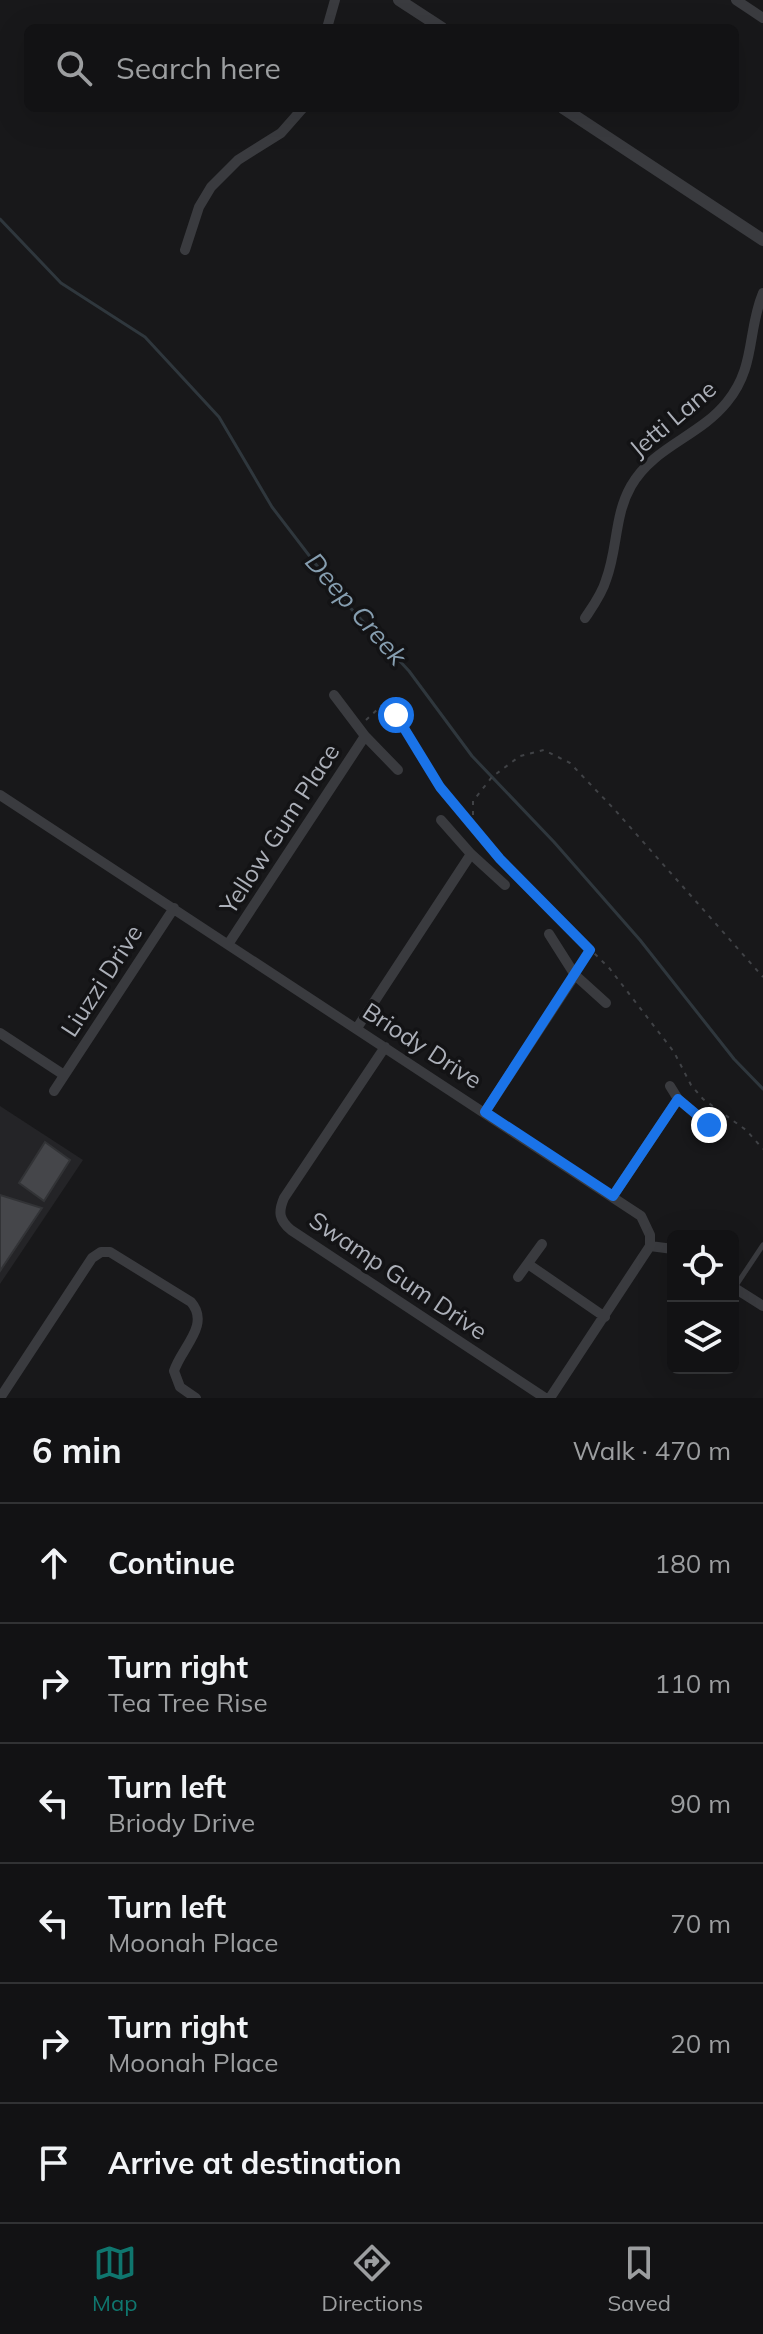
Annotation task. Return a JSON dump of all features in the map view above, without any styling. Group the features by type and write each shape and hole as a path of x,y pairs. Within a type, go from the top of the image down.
{"street":[{"path":"328,24 335,0"},
{"path":"399,0 436,24"},
{"path":"736,0 763,18"},
{"path":"185,250 199,207 211,187 228,168 281,133 299,112"},
{"path":"569,112 763,240"},
{"name":"Jetti Lane","path":"585,618 606,581 619,513 638,474 657,454 708,422 738,387 749,361 756,315 763,293"},
{"name":"Yellow Gum Place","path":"334,695 398,770"},
{"name":"Yellow Gum Place","path":"229,943 362,731"},
{"name":"Briody Drive","path":"0,795 613,1196 641,1216 650,1235 650,1246"},
{"path":"441,820 471,854 505,885"},
{"path":"357,1028 471,854"},
{"name":"Liuzzi Drive","path":"54,1091 174,908"},
{"path":"549,934 575,975 606,1003"},
{"path":"485,1112 575,975"},
{"name":"Liuzzi Drive","path":"0,1033 64,1075"},
{"name":"Swamp Gum Drive","path":"385,1047 284,1198 280,1206 281,1219 291,1230 548,1398"},
{"path":"670,1086 678,1099 709,1125"},
{"path":"613,1196 678,1099"},
{"path":"518,1277 542,1244"},
{"path":"548,1398 650,1246 667,1248"},
{"path":"0,1398 87,1265 101,1252 119,1256 191,1302 197,1309 196,1331 174,1371 180,1387 196,1398"},
{"path":"528,1264 605,1317"},
{"path":"739,1291 763,1306"}],"lane":[{"path":"739,1281 763,1245"}],"path":[{"path":"362,731 381,706 396,715 440,787 500,859 610,969 674,1052 697,1092 746,1130 763,1149"},
{"path":"473,826 473,801 492,777 520,756 544,750 570,763 763,977"},
{"path":"575,975 590,950"}],"shaded area":[{"path":"0,1106 83,1160 0,1284"}],"building":[{"path":"45,1142 70,1160 44,1201 19,1183"},
{"path":"0,1195 42,1208 0,1271"}],"waterway":[{"name":"Deep Creek","path":"0,219 61,283 145,337 219,417 272,507 344,601 409,671 472,756 554,842 640,940 734,1059 763,1089"}],"route":[{"path":"396,715 440,787 500,859 590,950 485,1112 613,1196 678,1099 709,1125"}]}
